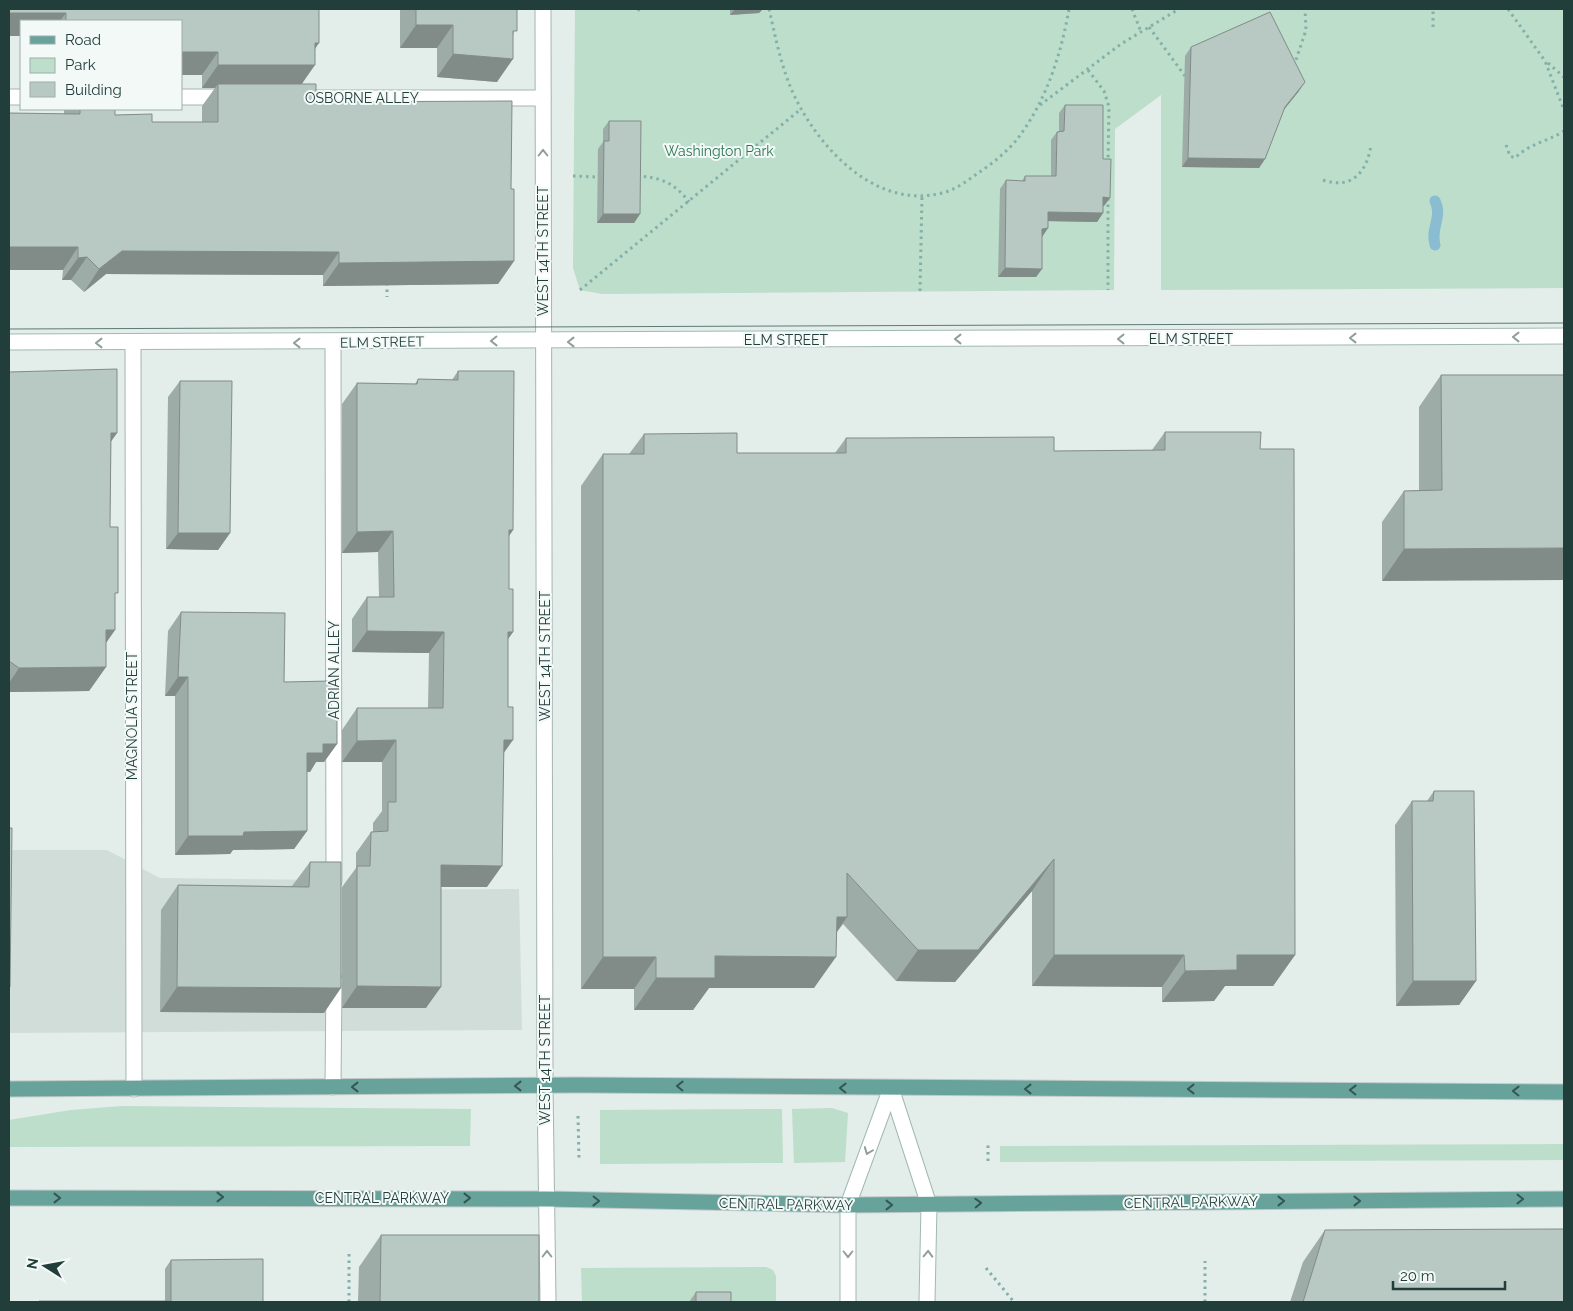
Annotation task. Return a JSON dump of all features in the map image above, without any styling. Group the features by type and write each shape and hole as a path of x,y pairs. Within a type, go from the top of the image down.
{"main road":[{"path":"9,1089 545,1086 1564,1092"},
{"name":"CENTRAL PARKWAY","path":"9,1198 547,1199 848,1205 1564,1199"}],"street":[{"name":"WEST 14TH STREET","path":"544,9 545,1086 548,1302"},
{"path":"182,97 241,98"},
{"name":"OSBORNE ALLEY","path":"281,98 544,98"},
{"name":"ELM STREET","path":"9,342 333,343 1564,336"},
{"name":"MAGNOLIA STREET","path":"133,343 134,1089"},
{"name":"ADRIAN ALLEY","path":"333,343 334,892"},
{"path":"333,1087 334,962"},
{"path":"891,1088 929,1205 928,1302"},
{"path":"848,1302 848,1205 891,1088"}],"path":[{"path":"770,9 781,60 801,108 835,156 859,176 880,187 900,193 922,196 942,193 986,168 1017,140 1040,106 1056,61 1069,9"},
{"path":"1132,9 1141,32"},
{"path":"1040,106 1141,32 1179,9"},
{"path":"1290,73 1304,39 1305,9"},
{"path":"1433,9 1433,27"},
{"path":"1508,9 1545,61 1564,110"},
{"path":"1149,27 1184,76"},
{"path":"1545,61 1564,77"},
{"path":"1088,70 1104,91 1110,107 1108,166"},
{"path":"580,290 801,108"},
{"path":"1506,146 1510,156 1515,158 1525,148 1540,141 1554,138 1564,131"},
{"path":"1323,180 1333,184 1349,181 1361,173 1369,161 1371,145"},
{"path":"573,176 597,177"},
{"path":"635,176 655,177 668,182 679,189 689,202"},
{"path":"1108,194 1108,290"},
{"path":"920,291 922,196"},
{"path":"387,279 387,297"},
{"path":"578,1116 579,1159"},
{"path":"988,1145 988,1160"},
{"path":"349,1254 349,1302"},
{"path":"1205,1262 1205,1302"},
{"path":"986,1268 1014,1302"}],"shaded area":[{"path":"9,850 107,850 160,878 326,880 346,890 519,889 522,1030 9,1033"}],"green space":[{"name":"Washington Park","path":"575,9 1564,9 1564,288 1161,290 1161,95 1115,129 1114,290 602,294 580,290 573,268"},
{"path":"122,1106 471,1109 470,1146 9,1147 9,1120 71,1110"},
{"path":"832,1108 848,1113 845,1162 794,1163 792,1109"},
{"path":"782,1109 783,1163 600,1164 600,1110"},
{"path":"1564,1144 1564,1160 1000,1162 1000,1146"},
{"path":"766,1267 773,1270 776,1276 776,1302 582,1302 581,1268"}],"building":[{"path":"9,9 319,9 319,43 315,43 315,65 218,65 218,52 182,52 182,20 66,20 66,13 9,13"},
{"path":"416,9 517,9 517,31 513,31 513,59 453,54 453,25 416,25"},
{"path":"1270,12 1305,82 1285,107 1265,159 1188,158 1191,47"},
{"path":"218,84 316,84 316,102 512,101 511,189 514,189 514,261 339,263 339,252 122,251 99,269 87,257 78,258 78,247 9,247 9,113 80,114 80,110 115,110 115,115 152,114 152,122 218,122"},
{"path":"1065,105 1103,105 1103,159 1111,159 1110,198 1103,197 1103,213 1048,212 1048,228 1042,229 1042,269 1005,268 1006,180 1025,181 1025,176 1056,176 1057,132 1064,131"},
{"path":"609,121 641,121 640,214 603,214 604,141 609,141"},
{"path":"117,369 117,433 111,433 110,527 118,527 118,593 115,593 115,630 106,630 106,667 19,668 9,661 9,372"},
{"path":"458,371 514,371 513,530 509,530 509,589 513,589 513,632 508,632 508,707 513,707 513,740 504,740 502,866 441,865 441,987 357,986 357,866 370,866 371,832 388,831 388,802 396,802 396,740 357,741 357,708 443,708 444,632 367,631 367,597 394,597 393,531 357,532 357,383 417,384 418,379 458,380"},
{"path":"1441,375 1564,375 1564,548 1404,549 1404,491 1442,490"},
{"path":"180,381 232,381 230,533 178,533"},
{"path":"1165,432 1261,432 1260,449 1294,449 1295,955 1237,955 1237,970 1185,971 1184,955 1054,955 1054,859 978,950 918,950 847,873 847,917 837,917 836,957 715,956 715,978 656,978 656,957 603,957 603,454 644,454 644,434 737,433 737,453 846,453 846,438 1054,437 1054,451 1165,450"},
{"path":"181,612 285,613 284,682 331,681 331,711 337,711 337,744 323,744 323,753 307,753 307,831 244,832 243,836 188,836 188,677 178,677"},
{"path":"1434,791 1474,791 1476,981 1413,981 1412,801 1433,801"},
{"path":"9,828 12,828 10,987 9,987"},
{"path":"310,862 341,862 341,988 177,987 178,885 309,887"},
{"path":"1564,1229 1564,1302 1303,1302 1325,1230"},
{"path":"381,1235 539,1235 539,1302 380,1302"},
{"path":"263,1259 263,1302 39,1302 171,1301 171,1260"},
{"path":"696,1292 731,1292 731,1302 696,1302"}],"waterway":[{"path":"1435,201 1438,212 1434,233 1435,245"}],"tram line":[{"path":"9,329 1564,323"}]}
